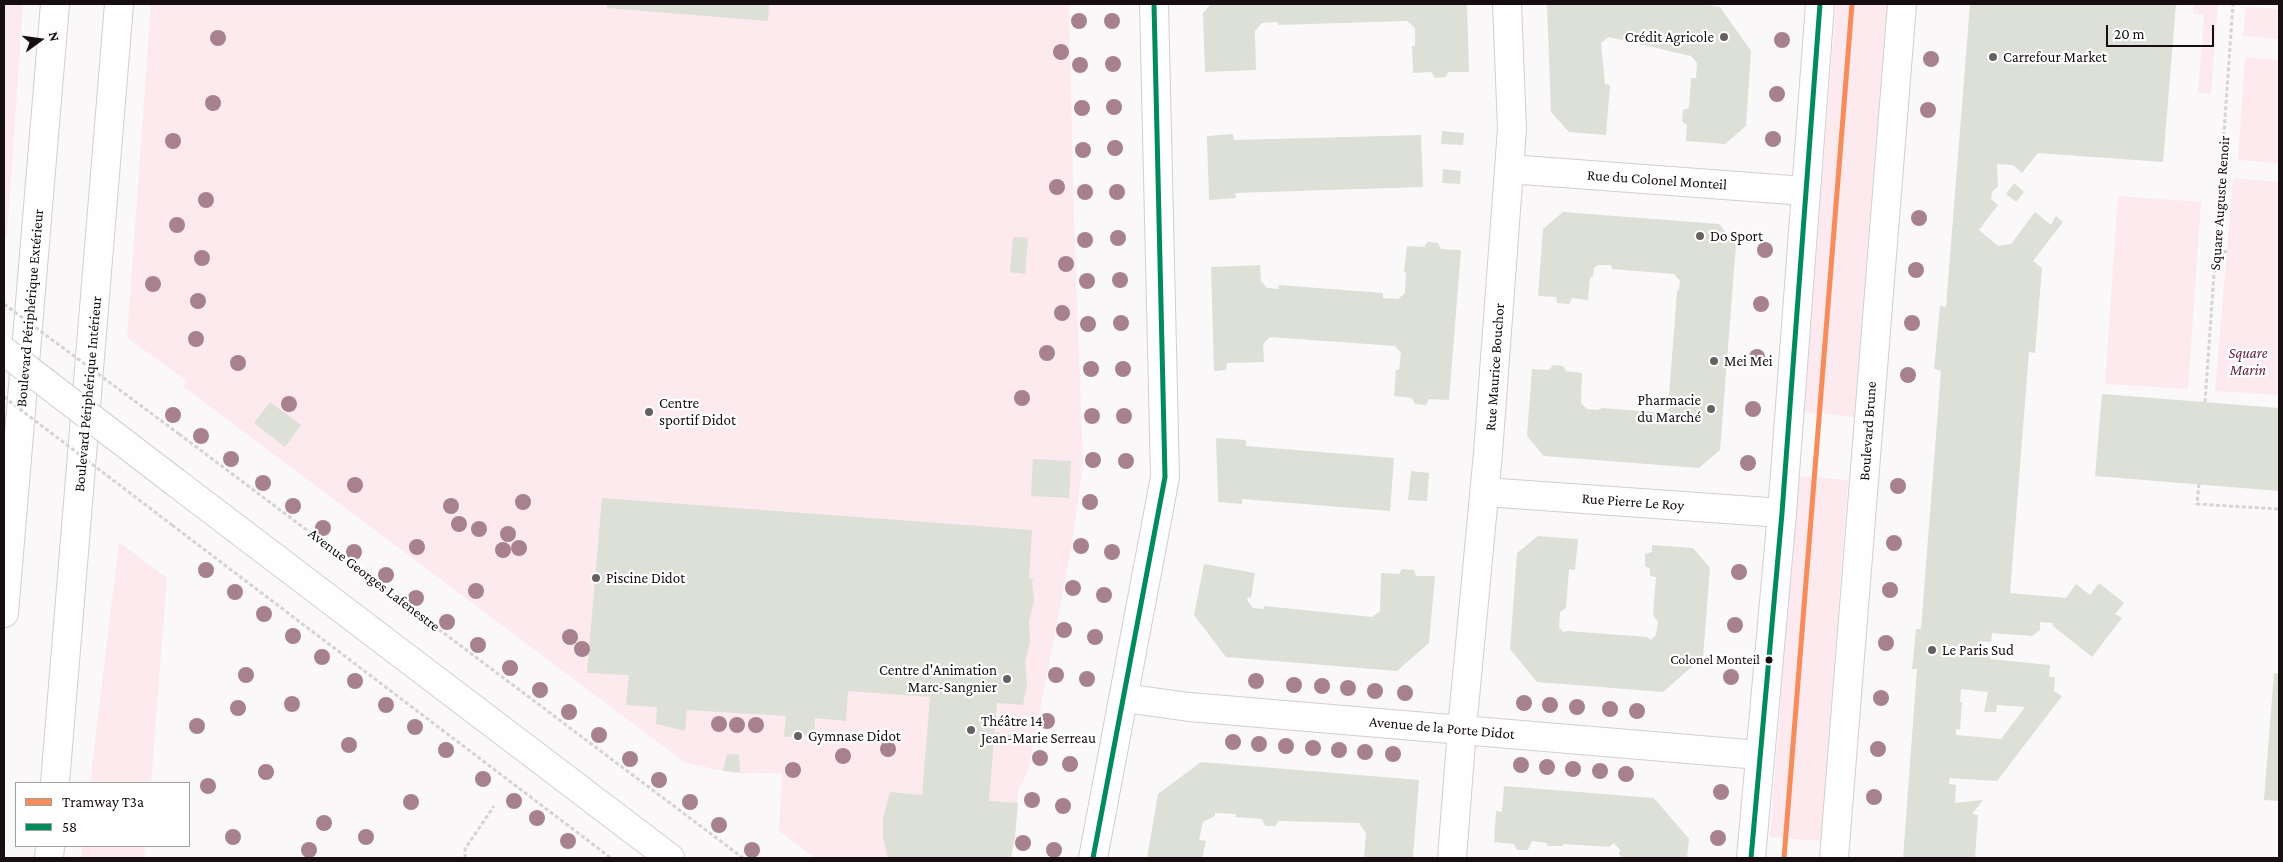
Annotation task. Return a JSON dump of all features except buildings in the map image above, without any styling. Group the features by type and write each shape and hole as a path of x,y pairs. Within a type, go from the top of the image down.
{"main road":[{"name":"Boulevard Périphérique Extérieur","path":"4,613 54,4"},
{"name":"Boulevard Périphérique Intérieur","path":"55,782 119,4"},
{"path":"1093,858 1165,477 1154,4"},
{"name":"Rue Maurice Bouchor","path":"1452,858 1462,729 1485,492 1512,128 1507,4"},
{"path":"1751,858 1782,513 1820,4"},
{"name":"Boulevard Brune","path":"1834,858 1902,4"},
{"name":"Rue du Colonel Monteil","path":"1509,169 1805,191"},
{"path":"4,351 670,858"},
{"name":"Rue Pierre Le Roy","path":"1485,492 1782,513"},
{"name":"Avenue de la Porte Didot","path":"1124,698 1189,707 1759,755"}],"path":[{"name":"Square Auguste Renoir","path":"2205,402 2233,4"},
{"path":"2217,250 2227,252"},
{"name":"Avenue Georges Lafenestre","path":"4,304 180,434 743,858"},
{"path":"4,397 611,858"},
{"path":"2199,484 2197,504 2279,509"},
{"path":"995,734 1034,740"},
{"path":"465,858 465,849 494,806"}],"green space":[{"path":"4,4 23,4 7,237 4,235"},
{"name":"Centre sportif Didot","path":"151,4 1069,4 1074,221 1083,462 1072,545 1028,771 1018,790 1015,837 1011,858 815,858 779,831 782,773 733,773 686,763 184,387 186,380 127,338"},
{"path":"1836,4 1887,4 1854,417 1804,412"},
{"path":"2194,4 2218,4 2211,94 2198,93 2204,15 2193,14"},
{"path":"2246,7 2279,9 2279,39 2243,36"},
{"path":"2245,57 2279,60 2279,163 2238,160"},
{"name":"Square Marin","path":"2233,178 2279,182 2279,395 2215,391"},
{"path":"2118,196 2201,202 2188,389 2105,384"},
{"path":"1798,476 1848,480 1821,841 1770,837"},
{"path":"119,542 167,578 151,782 90,782"},
{"path":"83,847 145,847 144,858 81,858"}],"tram line":[{"name":"T3a","path":"1784,858 1852,4"}],"transit line":[{"name":"58","path":"1093,858 1165,477 1154,4"},
{"name":"58","path":"1751,858 1782,513 1820,4"}],"place":[{"name":"Crédit Agricole","path":"1724,37"},
{"name":"Carrefour Market","path":"1993,57"},
{"name":"Do Sport","path":"1700,236"},
{"name":"Mei Mei","path":"1714,361"},
{"name":"Pharmacie du Marché","path":"1711,409"},
{"name":"Centre sportif Didot","path":"649,412"},
{"name":"Piscine Didot","path":"596,578"},
{"name":"Le Paris Sud","path":"1932,650"},
{"name":"Colonel Monteil","path":"1769,660"},
{"name":"Centre d'Animation Marc-Sangnier","path":"1007,679"},
{"name":"Théâtre 14 Jean-Marie Serreau","path":"971,730"},
{"name":"Gymnase Didot","path":"798,736"}]}
